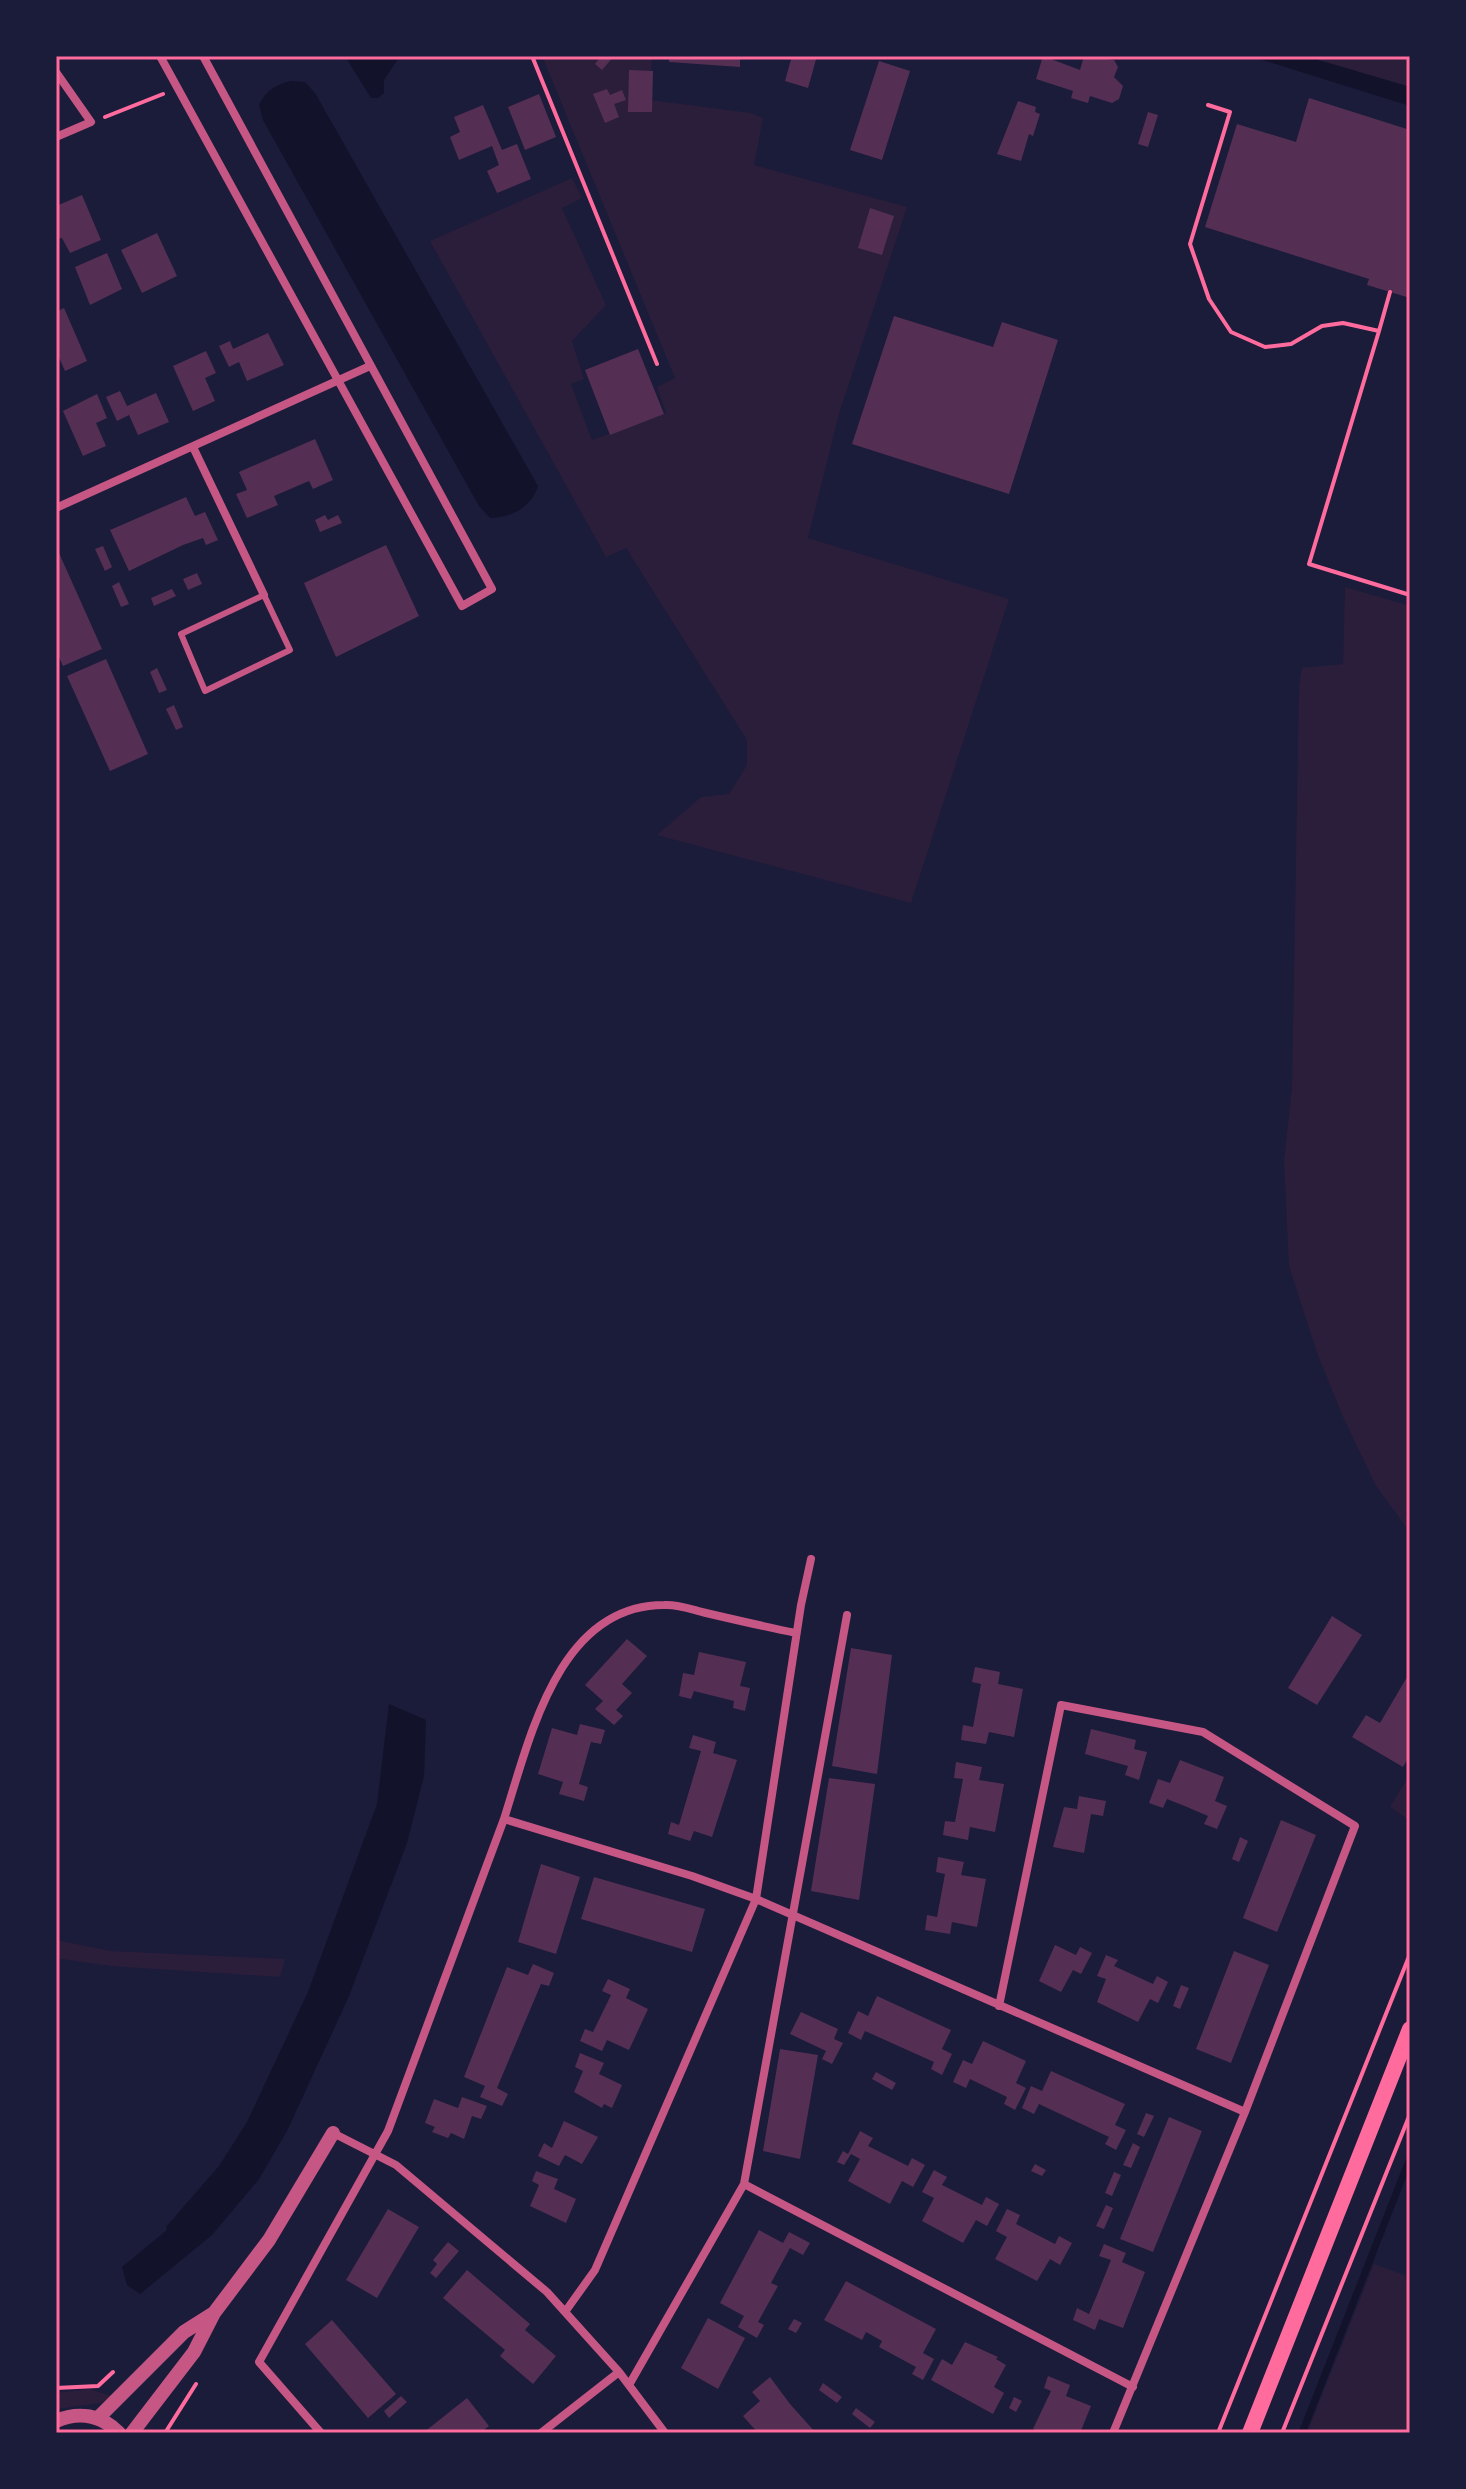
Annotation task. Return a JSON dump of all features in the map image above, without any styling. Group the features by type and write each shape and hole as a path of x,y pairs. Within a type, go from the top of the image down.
{"main road":[{"path":"1250,2433 1410,2029"}],"street":[{"path":"160,56 462,606 492,589 203,56"},
{"path":"56,72 91,122 56,137"},
{"path":"56,508 370,366"},
{"path":"193,447 264,595"},
{"path":"565,2312 595,2270 756,1899 796,1633 811,1559"},
{"path":"321,2433 259,2362 388,2131 553,1683 579,1643 601,1621 628,1608 667,1604 796,1633"},
{"path":"629,2385 744,2184 847,1615"},
{"path":"999,2006 1061,1705 1203,1732 1355,1826 1245,2112 1113,2433"},
{"path":"504,1819 692,1876 756,1899 1245,2112"},
{"path":"132,2433 194,2352 214,2313 269,2240 333,2133 396,2165 547,2292 619,2372 665,2433"},
{"path":"744,2184 1133,2387"},
{"path":"98,2418 184,2332 214,2313"},
{"path":"541,2433 619,2372"},
{"path":"56,2421 76,2415 98,2418 119,2433"}],"lane":[{"path":"264,595 290,650 205,691 181,634 264,595"}],"path":[{"path":"532,56 657,364"},
{"path":"91,122 178,88"},
{"path":"1208,105 1230,112 1190,244 1209,299 1231,332 1265,347 1291,344 1322,326 1343,323 1379,331"},
{"path":"1390,292 1309,564 1410,595"},
{"path":"1218,2433 1410,1954"},
{"path":"1282,2433 1410,2114"}],"shaded area":[{"path":"345,56 400,56 384,80 384,93 378,98 371,98"},
{"path":"542,56 652,56 650,100 751,113 763,118 754,165 907,207 839,414 808,538 1009,599 911,903 657,835 701,797 729,794 747,765 747,740 626,548 606,557 430,241 572,178 582,198 562,208 606,305 572,341 584,379 571,384 592,440 666,413 657,387 675,378"},
{"path":"1305,56 1410,56 1410,87"},
{"path":"1305,56 1410,87 1410,106 1253,57"},
{"path":"291,81 305,82 315,93 538,486 531,500 520,510 490,518 479,506 263,120 259,105 265,95 276,86"},
{"path":"1345,587 1410,606 1410,1532 1376,1486 1343,1417 1317,1353 1289,1266 1284,1161 1292,1087 1299,686 1302,668 1343,664"},
{"path":"389,1704 426,1720 424,1776 407,1843 349,1996 288,2129 259,2179 212,2235 140,2294 127,2285 122,2267 167,2230 166,2227 219,2166 247,2122 308,1992 377,1804"},
{"path":"1410,1774 1410,1821 1390,1807"},
{"path":"56,1940 111,1951 285,1959 280,1977 110,1966 56,1958"},
{"path":"1374,2264 1405,2275 1410,2295 1410,2433 1307,2433"},
{"path":"89,2389 112,2396 101,2403 56,2409 56,2393"}],"building":[{"path":"601,56 614,56 602,70 595,64"},
{"path":"669,56 740,56 740,67 669,62"},
{"path":"792,56 817,56 808,88 785,81"},
{"path":"1043,56 1080,70 1084,56 1114,60 1118,67 1114,77 1123,86 1119,99 1112,103 1090,96 1088,103 1071,98 1073,91 1036,79"},
{"path":"879,61 910,71 882,160 850,150"},
{"path":"629,70 653,71 652,112 628,112"},
{"path":"607,89 610,95 622,90 626,100 614,104 619,117 605,123 593,94"},
{"path":"539,94 556,137 525,150 508,107"},
{"path":"1309,98 1410,130 1410,298 1367,285 1369,279 1205,227 1237,124 1296,142"},
{"path":"1018,101 1036,107 1035,112 1040,114 1033,136 1029,134 1021,161 997,154"},
{"path":"483,105 502,150 517,144 531,179 497,193 487,171 499,165 492,146 459,160 450,137 460,132 454,117"},
{"path":"1148,112 1158,115 1148,147 1138,144"},
{"path":"82,195 101,240 70,253 62,238 56,239 56,206"},
{"path":"870,208 894,216 882,255 858,248"},
{"path":"157,233 177,276 142,293 121,250"},
{"path":"107,253 122,289 90,305 75,267"},
{"path":"64,308 87,361 65,371 56,351 56,312"},
{"path":"894,316 993,347 1002,322 1058,340 1009,494 852,444"},
{"path":"268,333 284,365 247,381 239,362 229,367 219,346 230,341 233,349"},
{"path":"638,349 664,414 610,435 585,370"},
{"path":"206,351 216,373 205,378 215,401 193,411 173,366"},
{"path":"120,391 127,406 156,393 169,422 138,435 129,415 117,421 106,397"},
{"path":"97,394 107,418 96,423 106,446 83,456 63,411"},
{"path":"315,439 333,480 313,489 309,481 274,496 278,505 247,518 236,494 247,490 239,472"},
{"path":"186,497 195,516 205,512 218,540 206,545 203,538 129,571 110,530"},
{"path":"325,515 328,520 338,515 342,523 320,532 315,520"},
{"path":"386,545 419,616 336,657 304,583"},
{"path":"103,546 112,567 105,571 95,549"},
{"path":"59,553 102,649 63,666 56,651 56,555"},
{"path":"197,573 202,584 188,590 183,579"},
{"path":"119,582 129,604 121,607 112,586"},
{"path":"172,589 176,596 154,606 151,598"},
{"path":"106,659 148,754 110,771 67,676"},
{"path":"157,668 167,690 159,693 150,672"},
{"path":"174,705 183,727 176,730 166,709"},
{"path":"1332,1616 1362,1635 1317,1705 1288,1688"},
{"path":"627,1639 647,1656 622,1684 632,1693 616,1710 623,1716 614,1725 595,1709 603,1701 585,1685"},
{"path":"851,1648 892,1655 877,1774 832,1766"},
{"path":"699,1652 746,1662 740,1686 750,1688 745,1711 733,1708 734,1701 694,1691 691,1699 679,1696 683,1673 694,1675"},
{"path":"975,1667 1000,1672 998,1684 1023,1689 1014,1737 989,1732 986,1744 961,1740 963,1725 973,1727 981,1684 972,1682"},
{"path":"1410,1672 1410,1755 1403,1767 1352,1737 1366,1715 1380,1723"},
{"path":"580,1724 605,1730 601,1744 591,1742 579,1784 588,1787 584,1801 559,1794 563,1782 538,1774 552,1728 577,1735"},
{"path":"1091,1729 1136,1740 1134,1749 1147,1752 1139,1780 1125,1775 1128,1766 1085,1754"},
{"path":"693,1735 716,1742 713,1753 737,1760 712,1837 694,1831 690,1841 668,1834 671,1822 679,1825 701,1751 689,1748"},
{"path":"1180,1760 1224,1777 1215,1801 1227,1806 1217,1829 1204,1824 1208,1816 1167,1799 1163,1808 1149,1803 1158,1779 1170,1783"},
{"path":"956,1762 982,1767 979,1780 1004,1784 995,1832 970,1827 968,1840 943,1835 945,1821 955,1822 963,1779 954,1778"},
{"path":"829,1778 875,1784 859,1900 811,1891"},
{"path":"1079,1796 1106,1801 1103,1816 1091,1814 1084,1853 1053,1847 1064,1807 1077,1809"},
{"path":"1281,1820 1316,1835 1277,1932 1243,1918"},
{"path":"1240,1837 1248,1841 1239,1862 1232,1859"},
{"path":"938,1857 964,1862 961,1875 986,1879 977,1927 952,1922 950,1934 925,1930 927,1915 937,1917 945,1874 936,1872"},
{"path":"541,1864 580,1877 556,1954 518,1942"},
{"path":"594,1877 705,1909 692,1952 581,1919"},
{"path":"1055,1945 1076,1955 1080,1947 1092,1953 1081,1974 1073,1970 1061,1992 1039,1981"},
{"path":"1234,1951 1269,1965 1231,2063 1196,2049"},
{"path":"1106,1955 1118,1960 1114,1966 1153,1984 1157,1976 1168,1982 1158,2003 1150,1999 1138,2022 1097,2002 1106,1979 1097,1976"},
{"path":"533,1964 554,1973 549,1986 541,1984 497,2088 508,2094 502,2106 480,2097 485,2086 464,2077 507,1967 528,1975"},
{"path":"608,1979 630,1989 626,1998 648,2009 629,2050 607,2040 602,2051 580,2041 585,2029 593,2032 611,1995 602,1991"},
{"path":"1181,1985 1189,1988 1180,2009 1173,2006"},
{"path":"877,1996 951,2030 942,2049 952,2054 942,2075 931,2069 934,2062 865,2031 861,2040 848,2033 858,2011 868,2016"},
{"path":"801,2012 838,2029 834,2039 843,2043 832,2064 822,2059 826,2051 790,2034"},
{"path":"983,2041 1026,2061 1016,2083 1026,2088 1015,2110 1004,2104 1007,2097 970,2079 966,2088 953,2082 963,2060 972,2064"},
{"path":"780,2049 818,2055 800,2159 763,2151"},
{"path":"580,2053 604,2063 599,2074 622,2085 612,2108 604,2104 602,2108 574,2092 583,2071 575,2067"},
{"path":"1051,2071 1125,2104 1115,2125 1126,2130 1116,2150 1105,2144 1109,2137 1039,2104 1034,2114 1022,2108 1031,2086 1042,2091"},
{"path":"876,2072 896,2083 892,2090 872,2079"},
{"path":"462,2097 487,2106 481,2119 472,2116 464,2139 451,2133 448,2138 432,2132 435,2127 425,2123 434,2099 458,2108"},
{"path":"1146,2113 1154,2116 1144,2137 1137,2134"},
{"path":"1169,2117 1202,2131 1153,2252 1120,2239"},
{"path":"564,2121 598,2137 582,2164 565,2155 559,2166 538,2156 544,2143 552,2148"},
{"path":"860,2131 873,2138 868,2146 908,2166 912,2158 925,2165 913,2187 902,2181 890,2204 848,2181 860,2159 851,2154 844,2165 837,2162 843,2151 848,2154"},
{"path":"1133,2143 1140,2147 1131,2168 1123,2165"},
{"path":"1035,2164 1046,2170 1042,2176 1031,2171"},
{"path":"934,2170 947,2177 942,2185 982,2205 986,2197 999,2204 987,2226 976,2220 963,2243 922,2221 934,2198 922,2192"},
{"path":"536,2171 558,2179 554,2189 576,2199 566,2223 530,2206 539,2185 532,2181"},
{"path":"1114,2172 1121,2175 1112,2196 1105,2193"},
{"path":"1106,2205 1113,2208 1104,2229 1096,2226"},
{"path":"388,2209 419,2227 377,2298 346,2280"},
{"path":"1007,2209 1020,2215 1016,2224 1055,2244 1059,2236 1072,2243 1060,2265 1050,2259 1037,2281 995,2259 1007,2237 996,2231"},
{"path":"759,2230 783,2243 789,2232 810,2243 803,2255 790,2248 771,2283 778,2286 758,2322 764,2325 757,2338 738,2327 744,2316 720,2303"},
{"path":"448,2242 459,2251 436,2278 430,2273 437,2264 433,2260"},
{"path":"1104,2244 1126,2253 1122,2262 1145,2272 1123,2328 1099,2319 1095,2330 1073,2320 1077,2308 1089,2314 1097,2295 1111,2260 1099,2256"},
{"path":"467,2270 530,2324 525,2330 556,2356 533,2384 500,2356 505,2350 443,2298"},
{"path":"846,2281 936,2329 923,2353 934,2359 923,2380 912,2374 916,2367 879,2347 882,2341 866,2332 862,2340 824,2320"},
{"path":"708,2318 745,2338 718,2389 681,2368"},
{"path":"794,2319 802,2323 796,2333 788,2329"},
{"path":"332,2320 396,2394 368,2418 305,2344"},
{"path":"965,2342 998,2357 996,2359 1006,2365 994,2387 1004,2393 993,2414 931,2380 942,2359 952,2365"},
{"path":"1048,2376 1070,2385 1066,2396 1091,2406 1080,2433 1042,2433 1033,2429 1051,2391 1044,2388"},
{"path":"770,2377 816,2433 758,2433 743,2416 760,2401 752,2392"},
{"path":"823,2383 842,2397 837,2403 819,2390"},
{"path":"401,2396 407,2402 389,2418 384,2411"},
{"path":"1014,2397 1022,2401 1016,2412 1009,2408"},
{"path":"467,2398 489,2426 480,2433 423,2433"},
{"path":"856,2408 875,2422 870,2428 852,2414"}],"waterway":[{"path":"1302,2433 1410,2158"}]}
